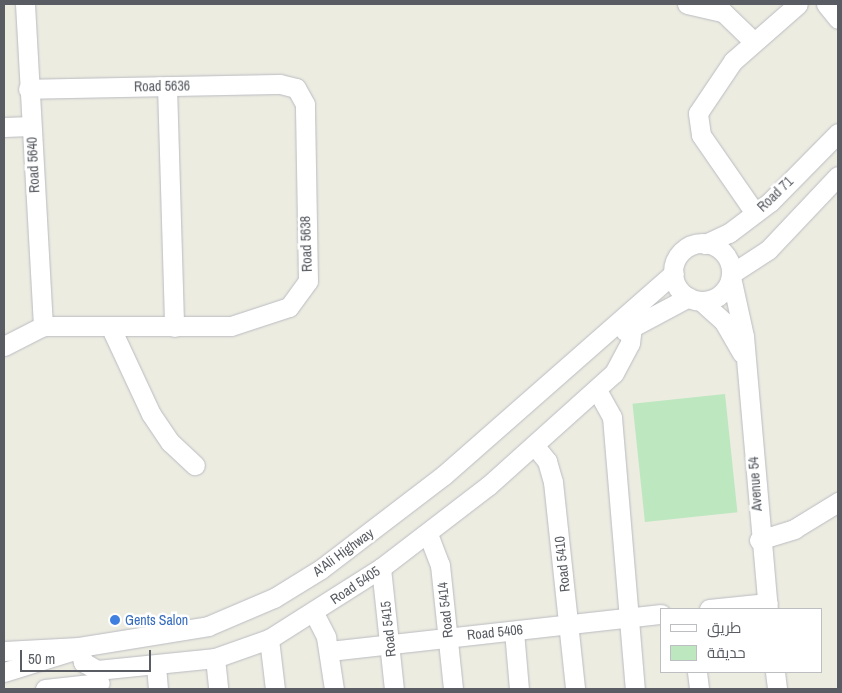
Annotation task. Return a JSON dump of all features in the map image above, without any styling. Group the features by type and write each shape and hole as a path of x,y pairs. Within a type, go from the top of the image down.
{"street":[{"name":"Road 5640","path":"25,4 42,326"},
{"path":"687,4 723,12 754,42"},
{"path":"755,213 701,135 698,113 727,68 798,4"},
{"path":"826,4 838,19"},
{"name":"Road 5636","path":"28,89 168,86 296,88"},
{"path":"168,86 174,327"},
{"name":"Road 5638","path":"42,326 231,326 289,307 308,281 305,104 296,88"},
{"path":"4,127 30,126"},
{"name":"Road 71","path":"704,244 729,233 755,213 838,133"},
{"path":"731,275 722,251 704,244 681,253 674,273 678,287 695,299 720,295 731,275 768,250 838,176"},
{"name":"A'Ali Highway","path":"4,651 79,646 208,626 274,598 321,569 444,475 561,368 674,273"},
{"name":"Avenue 54","path":"731,275 744,358 759,540 768,606"},
{"name":"Avenue 54","path":"695,299 724,322 744,358"},
{"name":"A'Ali Highway","path":"561,368 590,356 632,326 695,299"},
{"path":"4,346 42,326"},
{"path":"110,326 160,428 195,465"},
{"name":"Road 5405","path":"45,689 99,681 156,666 214,658 269,639 314,613 428,534 597,390 624,359 632,326"},
{"path":"597,390 613,422 635,689"},
{"name":"Road 5410","path":"534,445 552,476 575,689"},
{"path":"759,540 794,529 838,502"},
{"name":"Road 5414","path":"428,534 440,565 453,689"},
{"name":"Road 5415","path":"381,568 394,689"},
{"path":"729,608 768,606"},
{"path":"314,613 330,650 334,689"},
{"name":"Road 5406","path":"330,650 660,614"},
{"path":"514,631 519,689"},
{"path":"269,639 275,689"},
{"path":"79,646 83,662 99,681"},
{"name":"A'Ali Highway","path":"4,672 55,659 79,646"},
{"path":"214,658 218,689"},
{"path":"156,666 158,689"},
{"path":"697,673 699,689"},
{"path":"775,673 776,689"}],"green space":[{"path":"725,394 737,512 645,522 633,404"}],"place":[{"name":"Gents Salon","path":"115,620"}]}
